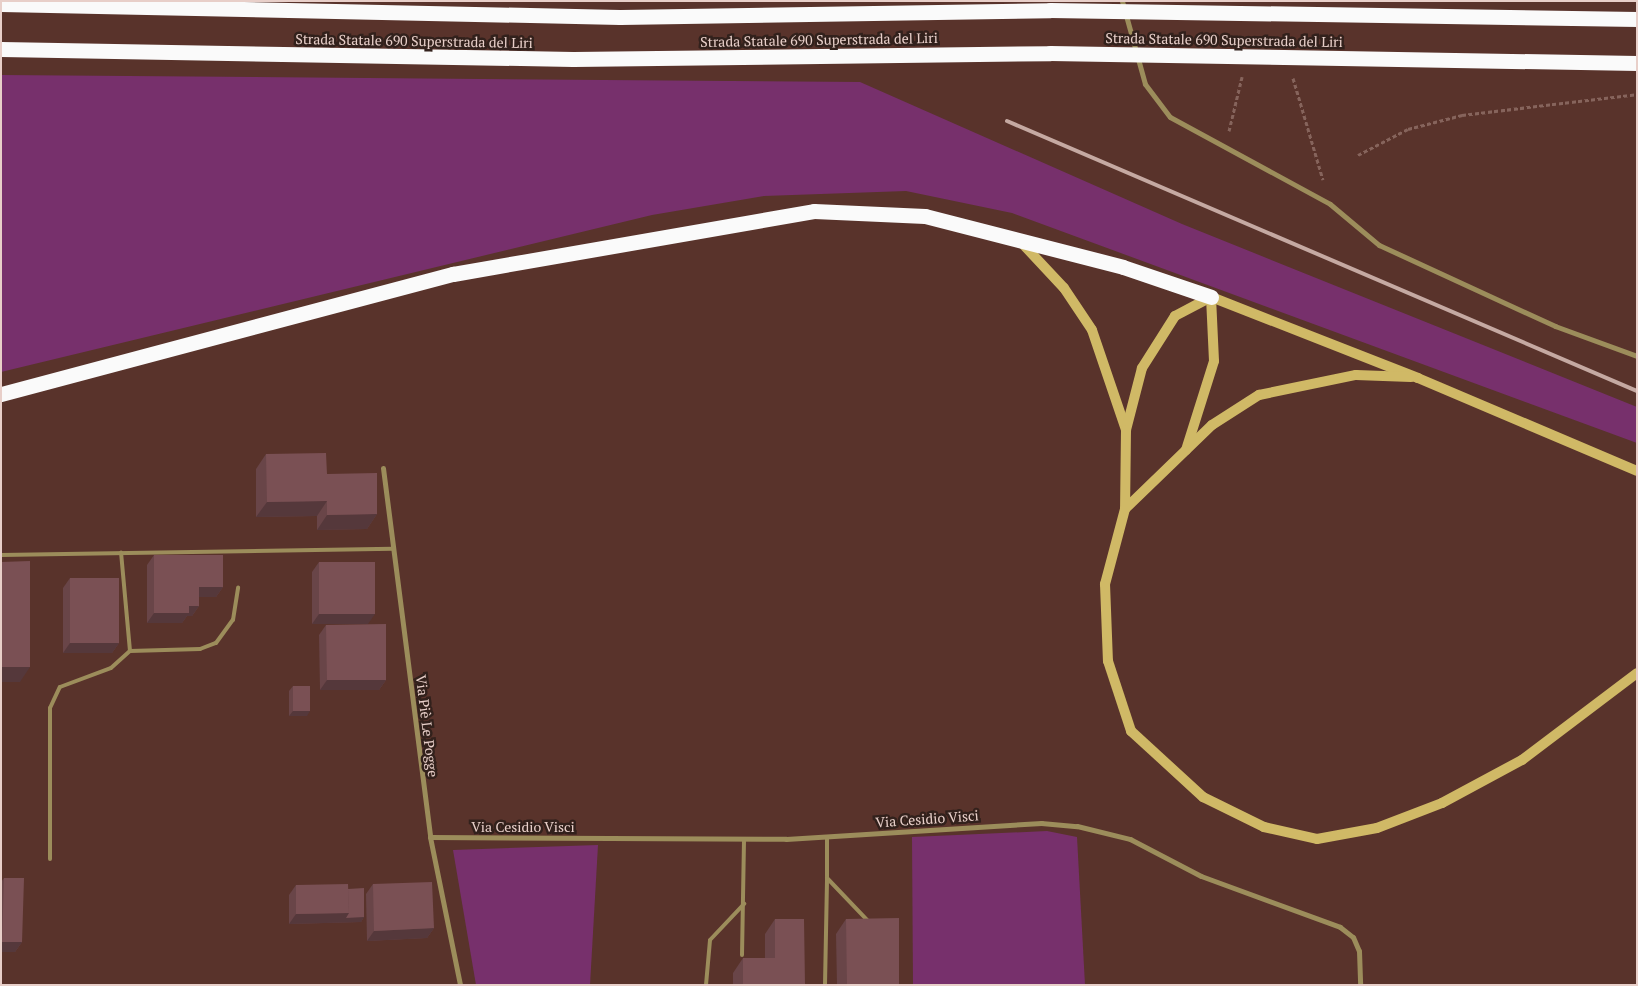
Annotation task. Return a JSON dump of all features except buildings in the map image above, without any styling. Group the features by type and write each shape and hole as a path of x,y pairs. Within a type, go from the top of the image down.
{"highway":[{"name":"Strada Statale 690 Superstrada del Liri","path":"1,4 620,17 1050,10 1637,19"},
{"name":"Strada Statale 690 Superstrada del Liri","path":"1,49 573,59 1050,53 1637,63"},
{"path":"1,60 108,52"},
{"path":"1,400 9,393 453,274 814,211 925,216 1123,267 1211,297"}],"street":[{"path":"1122,1 1146,84 1170,117 1330,204 1379,245 1555,326 1637,356"},
{"path":"1019,240 1064,288 1092,330 1126,430"},
{"path":"1186,451 1214,362 1211,297"},
{"path":"1637,471 1418,378 1211,297 1175,316 1142,368 1126,430 1125,510 1105,584 1108,661 1131,730 1203,797 1264,828 1316,839 1377,828 1442,803 1522,760 1637,673"},
{"path":"1125,510 1212,425 1259,394 1356,375 1418,378"},
{"name":"Via Piè Le Pogge","path":"382,468 430,838 460,985"},
{"name":"Via Cesidio Visci","path":"430,838 744,839 1040,823 1130,839 1201,876 1340,926 1353,937 1358,950 1360,985"}],"lane":[{"path":"1,555 393,549"},
{"path":"121,552 130,651"},
{"path":"50,860 49,718 53,697 68,682 101,673 130,651 200,649 216,644 233,620 238,587"},
{"path":"825,985 828,878 827,836"},
{"path":"742,954 744,839"},
{"path":"828,878 872,926"},
{"path":"706,985 710,940 744,904"}],"path":[{"path":"1292,75 1330,204"},
{"path":"1358,155 1408,129 1462,115 1637,94"}],"shaded area":[{"path":"1,75 860,82 1182,224 1637,407 1637,443 1012,213 906,191 764,196 652,215 1,372"},
{"path":"1047,831 1077,837 1085,985 913,985 912,837"},
{"path":"598,845 590,985 476,985 453,850"}],"railway":[{"path":"1007,121 1637,391"}]}
